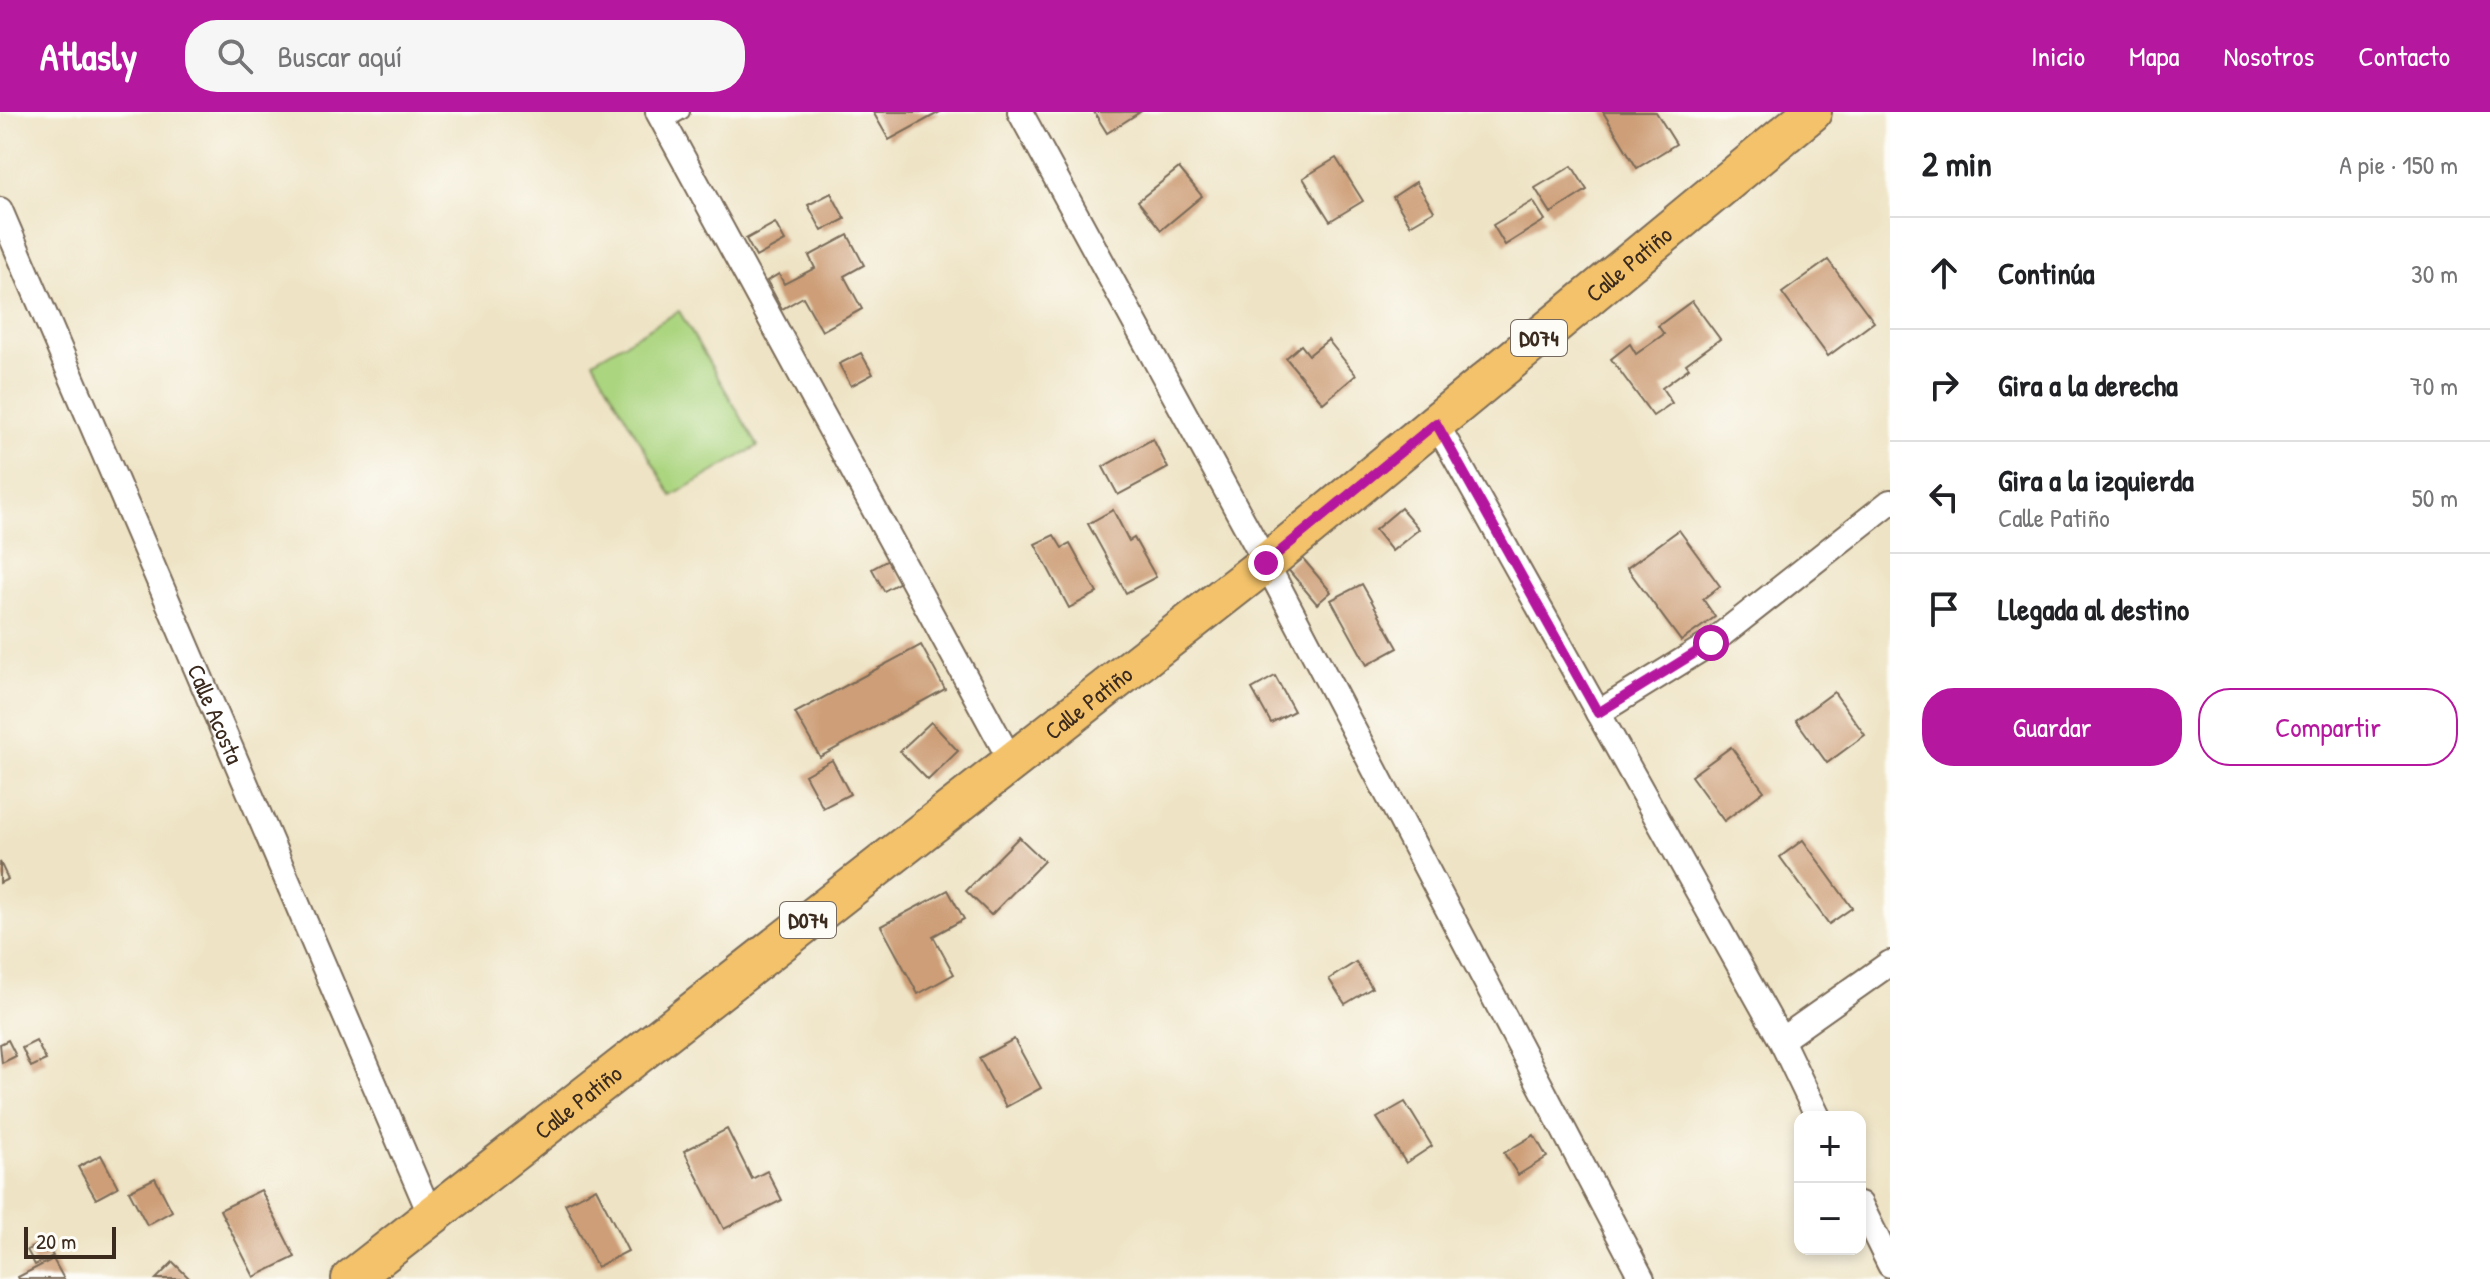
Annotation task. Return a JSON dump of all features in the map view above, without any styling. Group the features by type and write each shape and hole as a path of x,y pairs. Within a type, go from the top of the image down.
{"main road":[{"name":"Calle Patiño","path":"351,1279 1266,563 1812,112"}],"street":[{"path":"1020,112 1266,563 1642,1279"},
{"path":"668,116 1011,761"},
{"name":"Calle Acosta","path":"0,210 431,1216"},
{"path":"1436,423 1781,1040 1815,1111"},
{"path":"1598,713 1711,643 1890,502"},
{"path":"1781,1040 1890,963"},
{"path":"1866,1216 1890,1265"}],"green space":[{"path":"679,311 758,446 672,496 593,361"}],"building":[{"path":"873,112 940,112 889,140"},
{"path":"1094,112 1140,112 1107,133"},
{"path":"1603,112 1656,112 1676,144 1637,168"},
{"path":"1336,158 1363,201 1330,221 1303,178"},
{"path":"1572,166 1587,190 1551,213 1535,188"},
{"path":"1179,168 1202,196 1161,230 1138,201"},
{"path":"1416,182 1434,211 1410,225 1393,197"},
{"path":"831,193 845,219 822,231 808,205"},
{"path":"1533,201 1545,220 1505,245 1493,225"},
{"path":"775,223 785,241 756,257 746,239"},
{"path":"848,235 864,265 844,276 862,309 822,331 803,297 782,309 767,281 779,274 784,284 815,268 809,256"},
{"path":"1828,260 1874,322 1828,356 1782,293"},
{"path":"1692,301 1720,339 1686,364 1689,368 1662,388 1672,403 1653,416 1611,359 1630,344 1636,354 1664,334 1658,326"},
{"path":"1328,340 1356,375 1323,403 1286,358 1301,345 1309,355"},
{"path":"861,353 873,374 851,386 839,364"},
{"path":"1153,439 1168,468 1118,495 1103,467"},
{"path":"1401,508 1419,529 1392,551 1375,530"},
{"path":"1113,510 1129,541 1134,538 1156,577 1126,593 1088,524"},
{"path":"1679,530 1720,586 1703,599 1715,617 1681,641 1627,568"},
{"path":"1054,535 1062,548 1070,544 1097,593 1069,608 1035,544"},
{"path":"1300,555 1331,592 1317,604 1286,567"},
{"path":"890,559 902,581 884,591 872,569"},
{"path":"1362,584 1398,648 1367,665 1331,600"},
{"path":"921,645 945,689 820,757 795,713"},
{"path":"1275,676 1294,711 1271,723 1252,689"},
{"path":"1834,692 1865,735 1827,763 1796,720"},
{"path":"931,722 958,751 928,780 900,751"},
{"path":"1731,747 1764,791 1724,821 1691,776"},
{"path":"832,760 850,794 823,808 805,775"},
{"path":"1019,837 1044,861 991,915 966,891"},
{"path":"1803,840 1852,908 1829,924 1780,857"},
{"path":"0,862 8,879 0,883"},
{"path":"948,890 964,919 933,936 954,974 918,994 881,926"},
{"path":"1356,962 1372,988 1345,1004 1329,979"},
{"path":"1014,1039 1041,1088 1006,1107 979,1058"},
{"path":"8,1040 16,1056 2,1063 0,1044"},
{"path":"36,1041 46,1060 31,1067 22,1048"},
{"path":"1405,1102 1432,1146 1406,1163 1377,1118"},
{"path":"727,1129 752,1179 767,1171 782,1200 724,1229 684,1151"},
{"path":"1534,1135 1547,1157 1518,1175 1504,1153"},
{"path":"101,1155 118,1187 96,1199 78,1167"},
{"path":"155,1178 172,1211 147,1225 129,1191"},
{"path":"596,1188 628,1251 597,1267 565,1204"},
{"path":"261,1190 295,1257 254,1277 220,1210"},
{"path":"44,1241 53,1256 35,1265 27,1250"},
{"path":"53,1259 64,1279 19,1279 18,1277"},
{"path":"173,1262 190,1279 156,1279"}],"route":[{"path":"1266,563 1436,423 1598,713 1711,643"}]}
